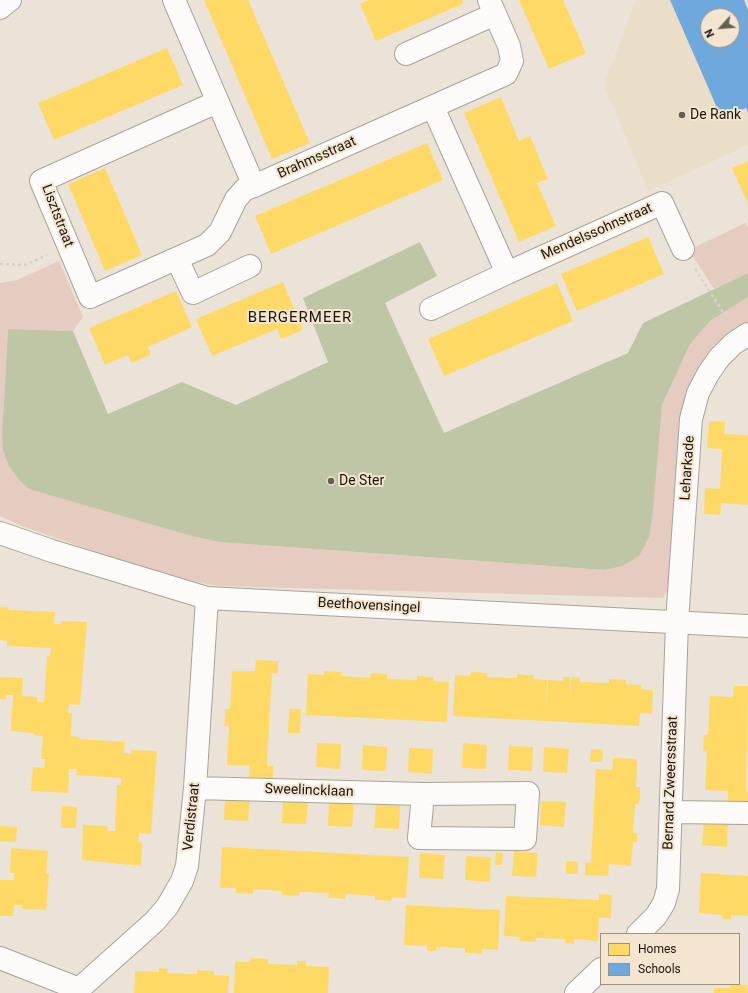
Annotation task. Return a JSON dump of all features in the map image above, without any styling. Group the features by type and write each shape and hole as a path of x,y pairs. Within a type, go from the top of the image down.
{"street":[{"path":"0,8 10,0"},
{"path":"174,0 254,186"},
{"name":"Brahmsstraat","path":"254,186 506,74 512,61 509,46 492,7 406,54"},
{"name":"Lisztstraat","path":"217,102 40,181 90,297 177,259 215,239 236,199 245,190 254,186"},
{"path":"433,107 507,273"},
{"name":"Mendelssohnstraat","path":"431,310 507,273 662,203 683,249"},
{"path":"177,259 193,293 250,266"},
{"name":"Leharkade","path":"677,622 691,419 698,393 718,358 733,344 748,334"},
{"name":"Beethovensingel","path":"0,534 207,598 748,626"},
{"name":"Verdistraat","path":"79,991 154,922 167,907 177,891 187,866 195,788 207,598"},
{"name":"Bernard Zweersstraat","path":"639,933 656,916 664,904 668,889 677,622"},
{"name":"Sweelincklaan","path":"195,788 422,794"},
{"path":"528,793 525,840 419,838 422,794 528,793"},
{"path":"671,812 748,813"},
{"path":"0,958 79,991"},
{"path":"576,993 600,970"}],"path":[{"path":"0,264 25,265 68,246"},
{"path":"707,287 724,314"}],"shaded area":[{"name":"De Rank","path":"636,0 748,0 748,145 648,191 604,85"},
{"path":"745,223 748,228 748,273 714,289 689,250"},
{"path":"420,242 437,276 385,303 444,433 628,353 643,323 748,273 748,297 710,321 690,344 662,405 653,510 649,537 639,556 622,566 604,570 219,542 192,536 29,489 19,480 9,466 3,451 2,434 8,329 73,331 108,414 182,382 236,405 328,362 303,298"},
{"path":"59,261 83,317 73,331 8,329 3,414 3,451 9,466 19,480 192,536 219,542 604,570 660,424 662,405 690,344 710,321 748,297 748,323 714,345 706,360 675,576 663,598 218,586 163,575 22,526 0,516 0,283 17,280"}],"building: Homes":[{"path":"204,0 248,0 310,143 272,159"},
{"path":"369,0 462,0 463,4 376,41 360,4"},
{"path":"519,0 563,0 586,53 549,69"},
{"path":"167,48 183,85 54,140 38,103"},
{"path":"501,97 519,141 530,136 548,179 537,183 556,226 519,242 464,113"},
{"path":"427,143 443,180 271,254 255,216"},
{"path":"748,161 748,204 732,168"},
{"path":"105,168 142,255 105,271 68,184"},
{"path":"648,237 664,274 577,311 561,274"},
{"path":"283,282 303,330 281,339 277,329 212,356 196,319"},
{"path":"557,283 573,321 444,376 428,339"},
{"path":"176,291 192,327 148,347 151,355 132,363 128,355 105,365 89,328"},
{"path":"709,421 725,422 724,434 748,435 748,505 721,503 720,515 704,514 705,488 720,489 722,449 707,448"},
{"path":"0,607 9,607 8,610 55,612 54,624 61,624 61,621 87,622 80,705 69,704 68,713 72,713 71,736 79,737 79,739 125,742 124,753 131,754 131,750 157,751 151,834 139,833 138,842 142,842 141,866 82,860 83,825 108,826 107,831 115,831 117,785 121,785 121,778 76,775 77,769 69,769 68,793 31,791 33,767 44,768 45,759 41,759 43,736 34,735 34,733 11,731 13,695 6,695 6,699 0,699 0,677 23,678 22,696 37,697 37,702 44,702 47,656 50,656 51,648 7,646 7,641 0,640"},
{"path":"256,660 278,661 278,674 272,673 267,766 273,766 273,779 249,777 250,765 227,765 229,726 224,726 225,709 230,709 232,671 255,671"},
{"path":"324,671 342,672 341,676 370,678 371,673 387,674 387,679 417,680 417,676 434,677 433,681 449,682 447,722 306,715 308,674 324,675"},
{"path":"471,672 488,673 487,677 517,678 517,674 534,675 533,679 547,680 546,708 548,680 563,681 563,677 570,677 570,698 571,677 580,678 580,682 609,683 609,679 626,680 626,684 641,685 641,689 653,690 652,714 640,713 639,726 453,716 455,675 470,676"},
{"path":"734,686 748,686 746,792 748,792 748,804 728,803 728,791 705,790 707,752 703,751 704,735 708,735 710,696 733,697"},
{"path":"289,709 301,709 300,733 288,733"},
{"path":"317,743 341,744 340,769 316,767"},
{"path":"463,743 487,745 486,769 462,768"},
{"path":"363,745 387,747 386,771 362,770"},
{"path":"509,746 533,747 532,771 508,770"},
{"path":"544,747 569,749 567,773 543,772"},
{"path":"409,748 433,749 432,774 408,772"},
{"path":"591,749 603,750 602,762 590,762"},
{"path":"613,758 637,759 636,787 640,787 640,796 639,804 635,804 633,833 637,833 637,842 633,842 631,866 609,864 608,876 585,875 585,862 591,863 596,769 612,770"},
{"path":"225,796 250,797 248,821 224,820"},
{"path":"283,799 308,800 306,824 282,823"},
{"path":"329,801 354,802 352,827 328,826"},
{"path":"541,801 566,802 564,827 540,825"},
{"path":"376,804 400,805 399,829 374,828"},
{"path":"62,806 77,807 76,828 61,828"},
{"path":"704,821 728,822 727,847 702,845"},
{"path":"0,826 17,827 16,842 0,841"},
{"path":"222,847 409,857 406,898 392,897 391,901 375,900 375,896 346,894 345,899 328,898 329,893 300,892 299,896 282,895 282,891 253,889 253,894 236,893 236,888 220,888"},
{"path":"11,848 48,851 46,874 49,874 46,910 22,909 22,905 14,905 13,916 0,916 0,880 14,880 15,873 10,873"},
{"path":"514,851 538,853 536,877 512,876"},
{"path":"496,852 503,853 502,865 495,865"},
{"path":"420,853 445,855 443,879 419,878"},
{"path":"466,856 491,857 490,882 465,880"},
{"path":"566,861 578,862 578,874 566,874"},
{"path":"701,873 748,876 748,916 731,915 731,919 722,919 723,915 699,913"},
{"path":"599,894 612,895 611,918 599,918 598,941 574,939 574,944 565,943 566,939 536,938 536,942 519,941 520,937 504,936 506,896 599,900"},
{"path":"406,905 500,910 498,950 482,949 482,954 465,953 465,948 436,947 436,951 427,951 427,946 404,945"},
{"path":"251,958 268,959 268,964 297,965 297,961 306,961 306,966 329,967 328,993 234,993 235,962 251,962"},
{"path":"159,968 168,969 167,973 197,974 197,970 214,971 214,975 229,976 228,993 134,993 135,971 159,972"},
{"path":"730,985 747,985 748,993 714,993 714,988 730,988"}],"building: Schools":[{"path":"670,0 744,0 748,10 748,113 746,108 722,119"}],"place":[{"name":"De Rank","path":"682,115"},
{"name":"De Ster","path":"331,481"}],"district":[{"name":"BERGERMEER","path":"300,318"}]}
